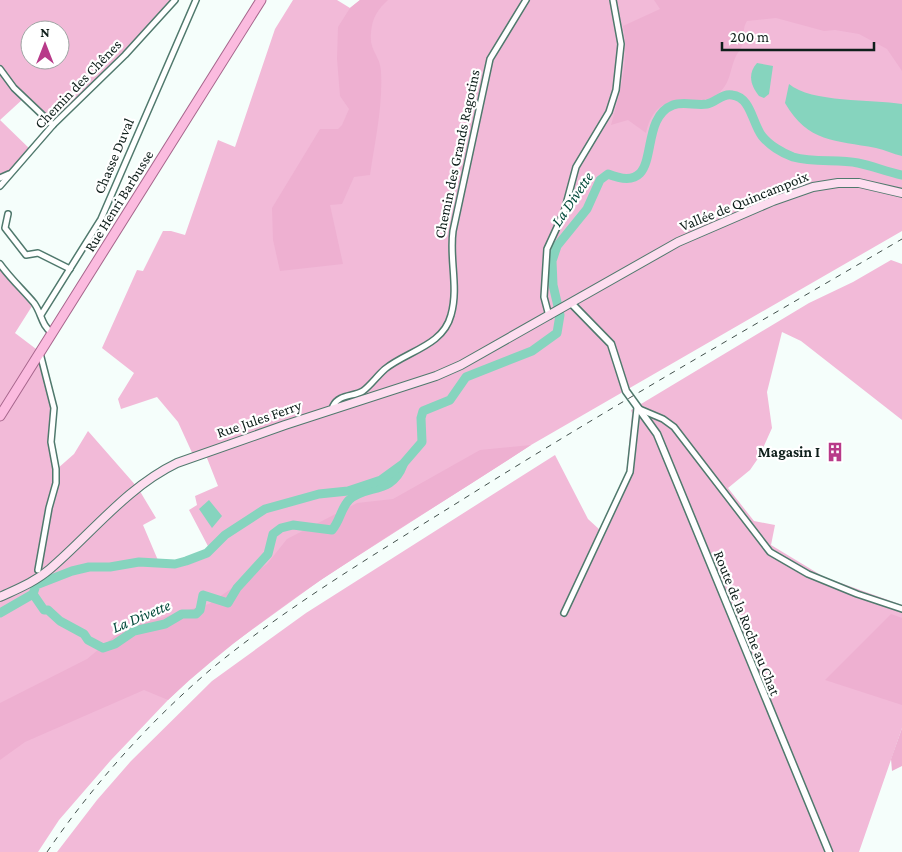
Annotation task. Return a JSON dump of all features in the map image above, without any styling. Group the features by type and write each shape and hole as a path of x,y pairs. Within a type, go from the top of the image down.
{"main road":[{"name":"Rue Henri Barbusse","path":"0,416 261,0"},
{"name":"Vallée de Quincampoix","path":"571,303 632,267 707,228 813,187 853,182 902,193"},
{"name":"Rue Jules Ferry","path":"0,597 32,582 49,570 138,488 163,470 205,452 461,365 571,303"}],"street":[{"name":"Chemin des Chênes","path":"0,186 53,125 125,54 175,0"},
{"name":"Chasse Duval","path":"41,315 101,219 196,0"},
{"name":"Chemin des Grands Ragotins","path":"333,409 338,399 362,391 386,368 421,349 446,327 451,314 455,279 451,246 453,231 479,117 487,69 497,45 526,0"},
{"path":"551,314 544,297 547,249 564,212 576,167 608,112 616,90 621,44 613,0"},
{"path":"0,69 14,88 53,125"},
{"path":"0,178 11,172"},
{"path":"8,214 5,228 22,252 26,255 38,253 70,269"},
{"path":"0,264 41,315 43,326 52,333"},
{"name":"Route de la Roche au Chat","path":"571,303 611,344 626,391 637,408 650,422 662,444 829,852"},
{"path":"38,570 49,508 56,483 56,469 51,442 54,408 40,352"},
{"path":"564,613 630,472 637,408 663,419 674,427 770,552 808,574 857,594 902,609"}],"shaded area":[{"path":"0,0 175,0 125,55 53,125 24,98 0,120"},
{"path":"293,0 337,0 350,8 360,0 902,0 902,231 531,445 322,579 203,666 111,760 59,820 38,852 0,852 0,264 34,303 15,333 40,352 54,408 51,434 57,469 74,454 88,431 138,488 156,518 143,525 160,565 175,564 207,553 210,550 189,510 197,505 195,496 218,486 205,453 194,457 178,422 157,397 121,409 118,399 134,373 102,348 137,270 143,271 163,231 185,235 218,140 235,147 275,29"},
{"path":"360,0 388,0 376,14 371,33 373,49 379,61 381,71 381,97 370,175 354,177 342,204 330,205 343,264 280,271 273,240 272,208 320,129 338,129 342,125 349,109 340,96 337,59 338,27 350,8"},
{"path":"654,0 902,0 902,71 887,49 859,34 835,30 824,31 776,18 747,21 744,40 734,61 729,79 721,91 711,98 701,101 669,103 660,108 652,117 646,133 628,120 611,125 621,88 625,63 623,26 660,9"},
{"path":"757,63 773,66 769,94 764,98 756,92 751,80 752,71"},
{"path":"789,84 799,90 827,97 902,104 902,156 876,148 835,141 813,133 803,126 785,103"},
{"path":"0,120 32,151 0,186"},
{"path":"891,260 902,264 902,420 801,341 782,332 767,392 772,428 759,457 750,470 728,488 754,521 775,525 771,545 824,577 902,605 902,728 859,852 57,852 97,800 131,761 212,681 306,613 555,455 588,519 600,530 626,476 631,410 809,303 853,282"},
{"path":"531,445 297,596 209,663 168,700 144,690 25,742 0,760 0,703 87,659 123,629 209,604 267,564 287,539 357,503 393,499 480,450"},
{"path":"209,500 222,516 212,528 199,509"},
{"path":"891,614 902,618 902,705 825,680"},
{"path":"902,728 902,766 892,771 891,759"}],"waterway":[{"name":"La Divette","path":"0,613 33,594 36,585 72,571 89,567 110,567 139,562 175,564 186,561 207,553 225,535 265,509 319,494 348,491 381,480 403,464 422,442 421,418 423,411 450,400 466,377 532,351 557,333 560,315 553,285 552,261 557,246 587,209 600,180 608,174 626,179 638,175 644,167 655,125 661,113 673,105 681,103 707,104 723,96 732,95 743,100 747,105 762,136 772,146 784,153 809,160 858,163 902,175"},
{"name":"La Divette","path":"33,594 44,610 48,610 60,621 84,634 88,640 103,648 115,644 134,631 165,624 182,614 196,614 200,610 203,595 228,603 237,588 268,554 273,534 281,528 293,525 332,530 349,500 363,492 386,485 398,474 403,465"}],"railway":[{"path":"47,852 102,779 165,711 210,670 299,603 567,435 902,239"}],"place":[{"name":"Magasin I","path":"835,452"}]}
